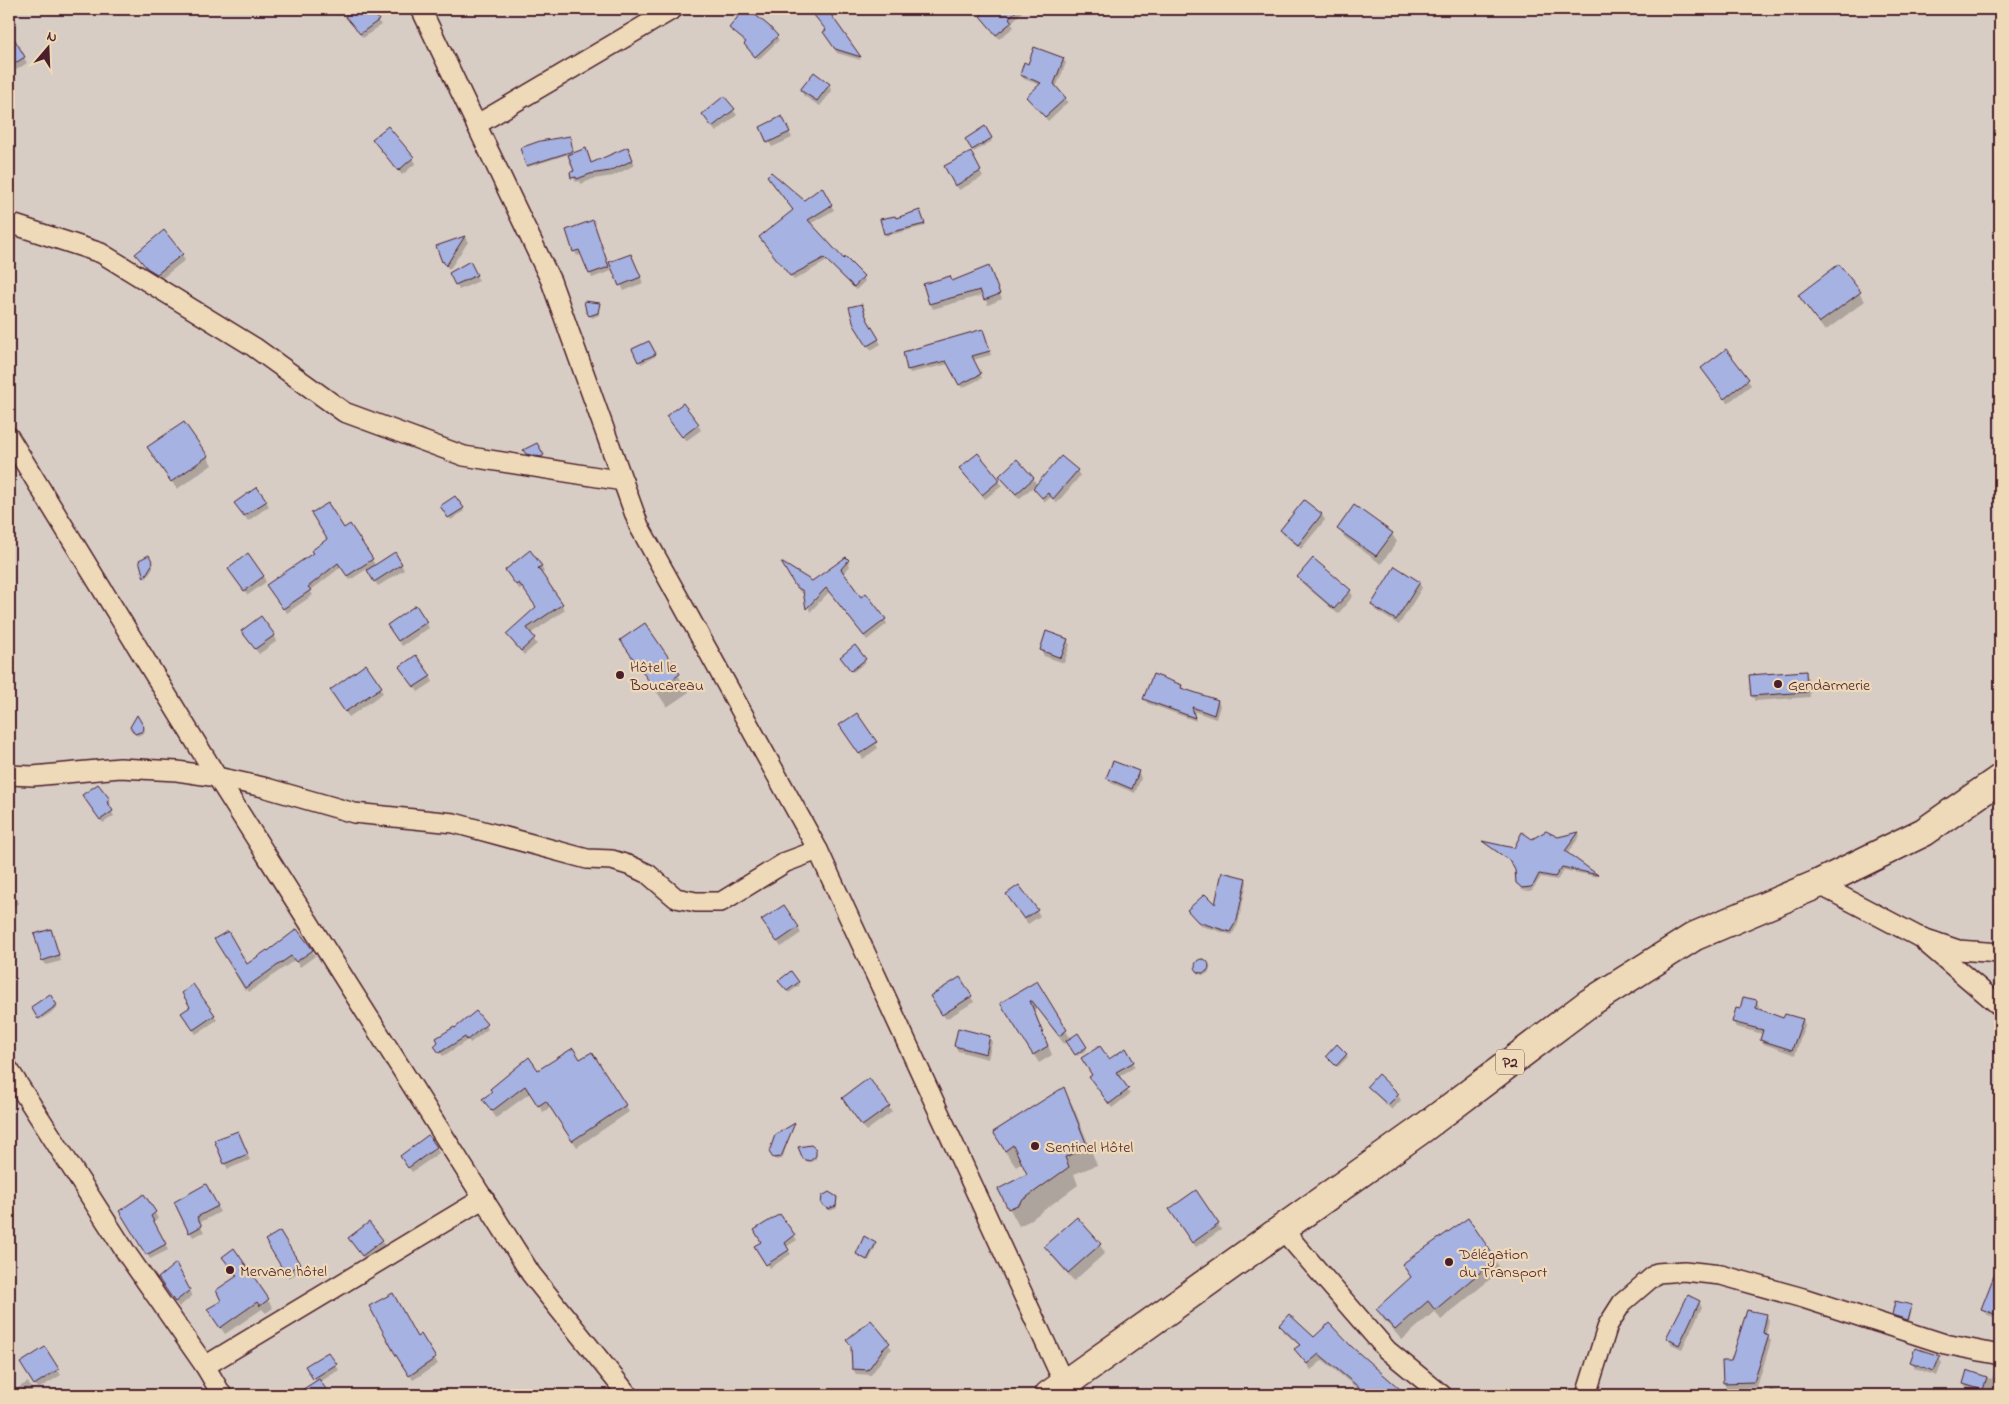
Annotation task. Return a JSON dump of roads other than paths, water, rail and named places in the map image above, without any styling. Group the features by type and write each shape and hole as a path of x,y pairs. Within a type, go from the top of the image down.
{"main road":[{"name":"P2","path":"1061,1392 1281,1228 1422,1129 1589,1003 1695,936 1818,884 1924,832 2000,779"}],"street":[{"path":"421,9 551,281 639,526 818,850 1061,1392"},
{"path":"476,125 673,9"},
{"path":"9,223 101,252 254,347 344,412 464,456 623,481"},
{"path":"9,436 217,777 532,1274 628,1395"},
{"path":"9,775 33,776 120,768 177,771 217,777 263,787 354,813 454,823 587,859 612,860 632,866 648,874 676,898 696,902 721,902 786,862 818,850"},
{"path":"1818,884 1917,936 1958,950 2000,953"},
{"path":"1917,936 2000,1006"},
{"path":"9,1070 128,1254 205,1366 222,1395"},
{"path":"205,1366 484,1198"},
{"path":"1281,1228 1387,1350 1442,1395"},
{"path":"1586,1395 1608,1325 1622,1303 1657,1273 1684,1271 1721,1275 1803,1298 1945,1344 2000,1356"}],"place":[{"name":"Hôtel le Boucareau","path":"620,675"},
{"name":"Gendarmerie","path":"1778,684"},
{"name":"Sentinel Hôtel","path":"1035,1146"},
{"name":"Délégation du Transport","path":"1449,1262"},
{"name":"Mervane hôtel","path":"230,1270"}]}
